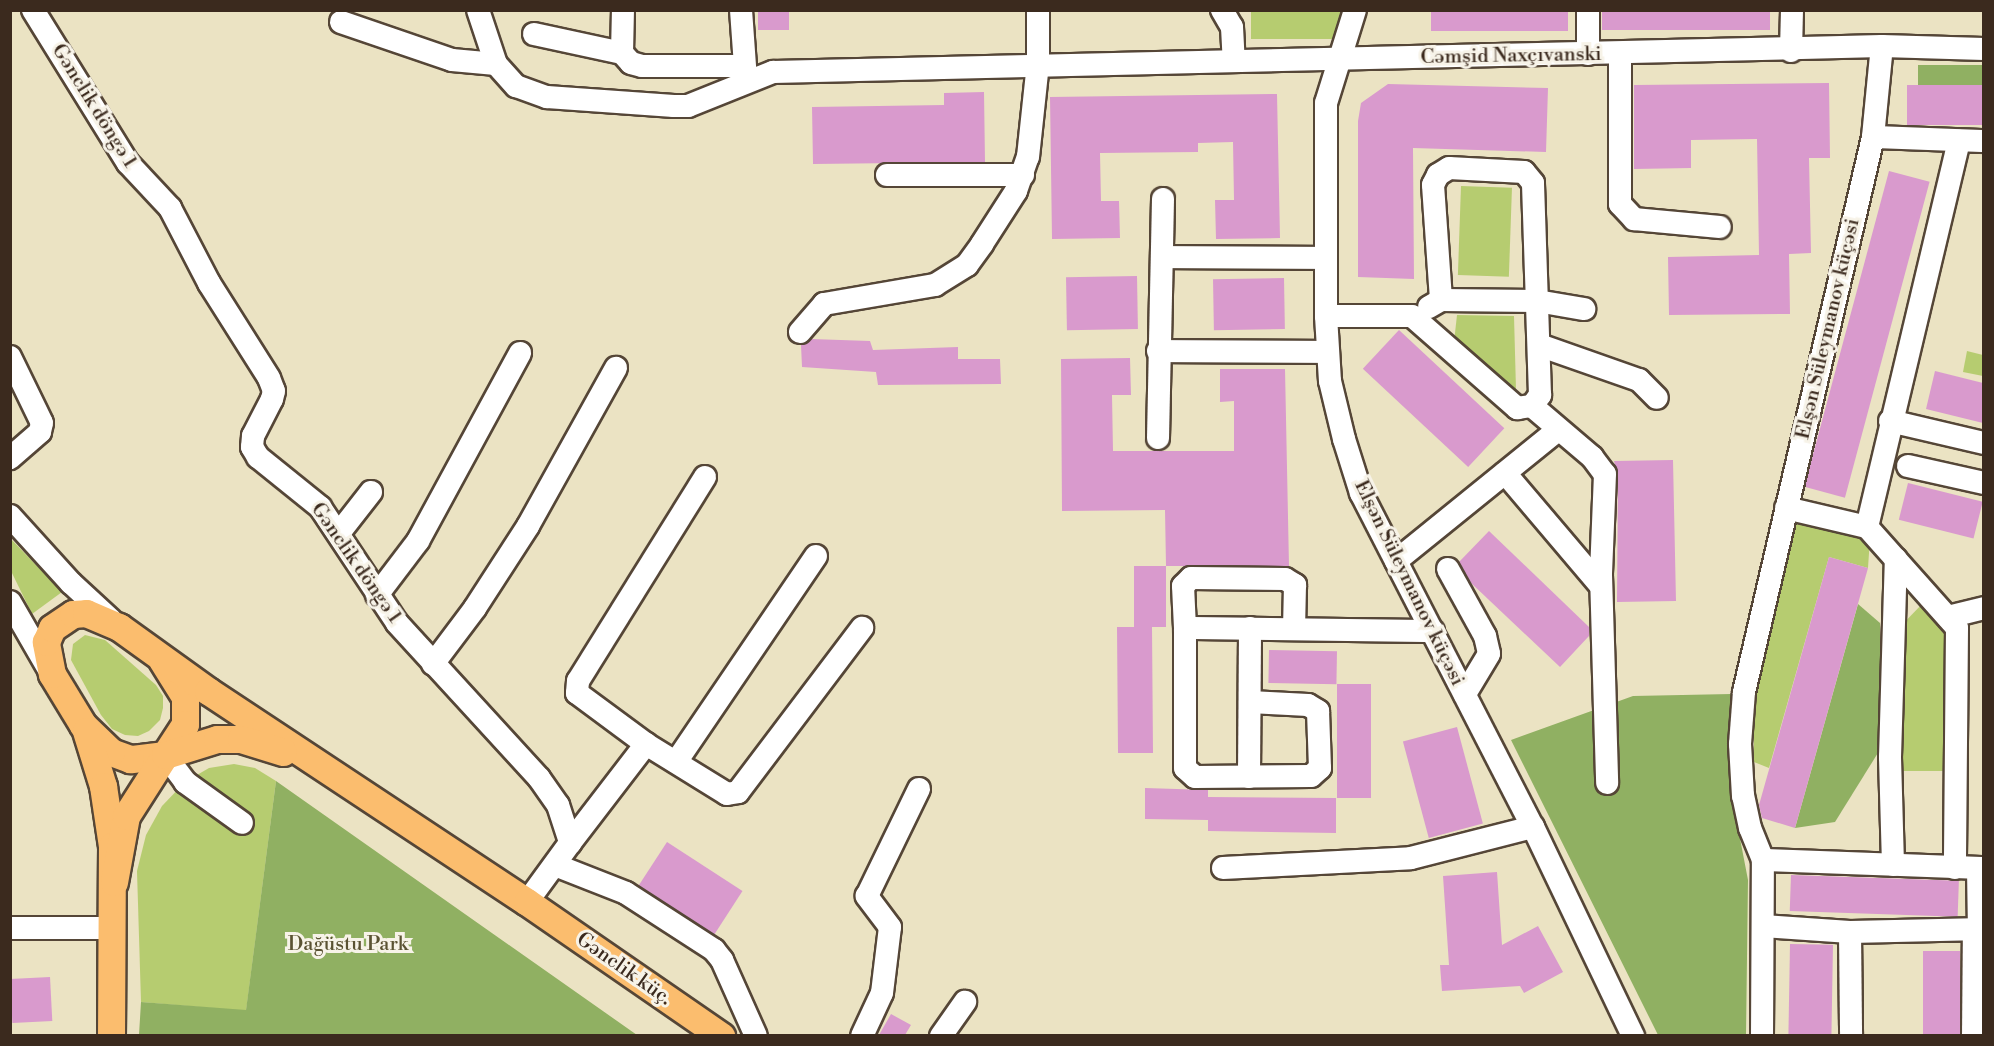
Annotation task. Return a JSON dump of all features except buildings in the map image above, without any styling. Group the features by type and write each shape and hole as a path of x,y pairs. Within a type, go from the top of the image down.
{"main road":[{"path":"114,882 103,786 83,724 52,674 46,642 52,628 63,619 86,613 119,627 162,660 342,778"},
{"path":"111,1035 114,882 126,816 179,737 187,710 178,681 162,660"},
{"path":"83,724 119,756 139,760 165,755 217,739 241,740 271,746 342,778"},
{"name":"Gənclik küç.","path":"342,778 721,1035"}],"street":[{"name":"Gənclik döngə 1","path":"33,10 128,163 170,208 209,283 269,378 274,391 272,399 257,424 252,447 258,457 320,507 339,533 377,595 433,664 539,778 558,806 570,843"},
{"path":"341,22 452,60 496,64 478,10"},
{"path":"622,53 623,10"},
{"path":"534,34 622,53 631,63 642,66 744,74 741,10"},
{"path":"800,332 824,303 926,287 945,279 967,264 982,244 1023,175 1034,122 1038,64 1038,10"},
{"path":"1222,10 1232,27 1234,60"},
{"name":"Elşən Süleymanov küçəsi","path":"1355,10 1326,103 1326,316 1333,390 1361,493 1533,827 1628,1034"},
{"path":"1588,10 1588,54"},
{"path":"1791,51 1792,10"},
{"name":"Cəmşid Naxçıvanski","path":"496,64 516,86 547,97 688,106 744,74 773,72 1038,64 1791,51 1882,46 1983,49"},
{"name":"Elşən Süleymanov küçəsi","path":"1762,1035 1763,860 1750,828 1743,796 1743,702 1873,137 1882,46"},
{"path":"1620,54 1620,204 1634,219 1720,227"},
{"path":"1873,137 1983,141"},
{"path":"1867,527 1890,421 1959,141"},
{"path":"1412,316 1517,408 1532,406 1540,395 1539,345 1533,183 1524,172 1449,168 1438,175 1433,185 1441,300"},
{"path":"887,175 1023,175"},
{"path":"1158,438 1158,351 1163,199"},
{"path":"1162,257 1326,258"},
{"path":"1326,316 1412,316 1441,300 1537,301 1584,309"},
{"path":"1539,345 1639,380 1657,398"},
{"path":"1158,351 1328,352"},
{"path":"377,595 418,541 520,353"},
{"path":"10,357 42,423 40,432 10,458"},
{"path":"433,664 475,608 528,526 616,368"},
{"path":"1532,406 1592,457 1605,474 1601,586 1607,783"},
{"path":"1890,421 1983,443"},
{"path":"1396,561 1558,430"},
{"path":"1908,466 1983,483"},
{"path":"1505,473 1601,586"},
{"path":"705,477 578,681 577,693 646,744 727,795 738,792 862,628"},
{"path":"339,533 371,492"},
{"path":"1786,508 1867,527 1957,628 1959,647 1955,868"},
{"path":"10,516 70,583 119,627"},
{"path":"676,762 816,556"},
{"path":"1893,865 1890,757 1896,559"},
{"path":"1448,569 1485,636 1489,654 1465,694"},
{"path":"1250,702 1308,705 1318,711 1320,768 1311,776 1195,777 1185,768 1183,586 1191,578 1285,579 1295,585 1294,629"},
{"path":"10,602 52,674"},
{"path":"1948,617 1983,608"},
{"path":"1185,628 1432,632"},
{"path":"1250,628 1250,777"},
{"path":"527,902 646,744"},
{"path":"165,755 185,782 242,823"},
{"path":"862,1035 882,993 890,927 867,896 919,789"},
{"path":"1223,868 1411,858 1533,827"},
{"path":"1763,860 1981,868 1980,931 1973,1035"},
{"path":"555,865 626,893 714,950 722,960 756,1035"},
{"path":"1763,926 1850,932 1980,931"},
{"path":"10,928 112,928"},
{"path":"1850,932 1851,1035"},
{"path":"941,1035 965,1002"}],"green space":[{"path":"1251,11 1343,11 1343,39 1251,39"},
{"path":"1918,65 1983,65 1983,85 1918,85"},
{"path":"1461,186 1512,188 1509,277 1458,275"},
{"path":"1457,315 1514,316 1516,390 1454,342"},
{"path":"1967,351 1983,355 1983,376 1963,372"},
{"path":"1796,524 1823,524 1870,538 1868,568 1829,557 1769,768 1754,762 1754,681"},
{"path":"10,538 62,592 32,614 11,571"},
{"path":"1925,601 1949,640 1950,771 1897,771 1896,631"},
{"path":"1858,604 1880,623 1881,748 1835,822 1795,828"},
{"path":"85,635 105,640 156,685 163,696 163,708 160,720 149,731 138,736 125,735 112,729 101,715 71,660 73,644"},
{"path":"1731,694 1732,797 1748,880 1746,1035 1658,1035 1511,740 1633,696"},
{"path":"234,764 255,768 276,781 246,1011 141,1002 137,871 146,835 162,806 185,782 209,768"},
{"name":"Dağüstu Park","path":"276,781 637,1035 139,1035 141,1002 246,1010"}]}
